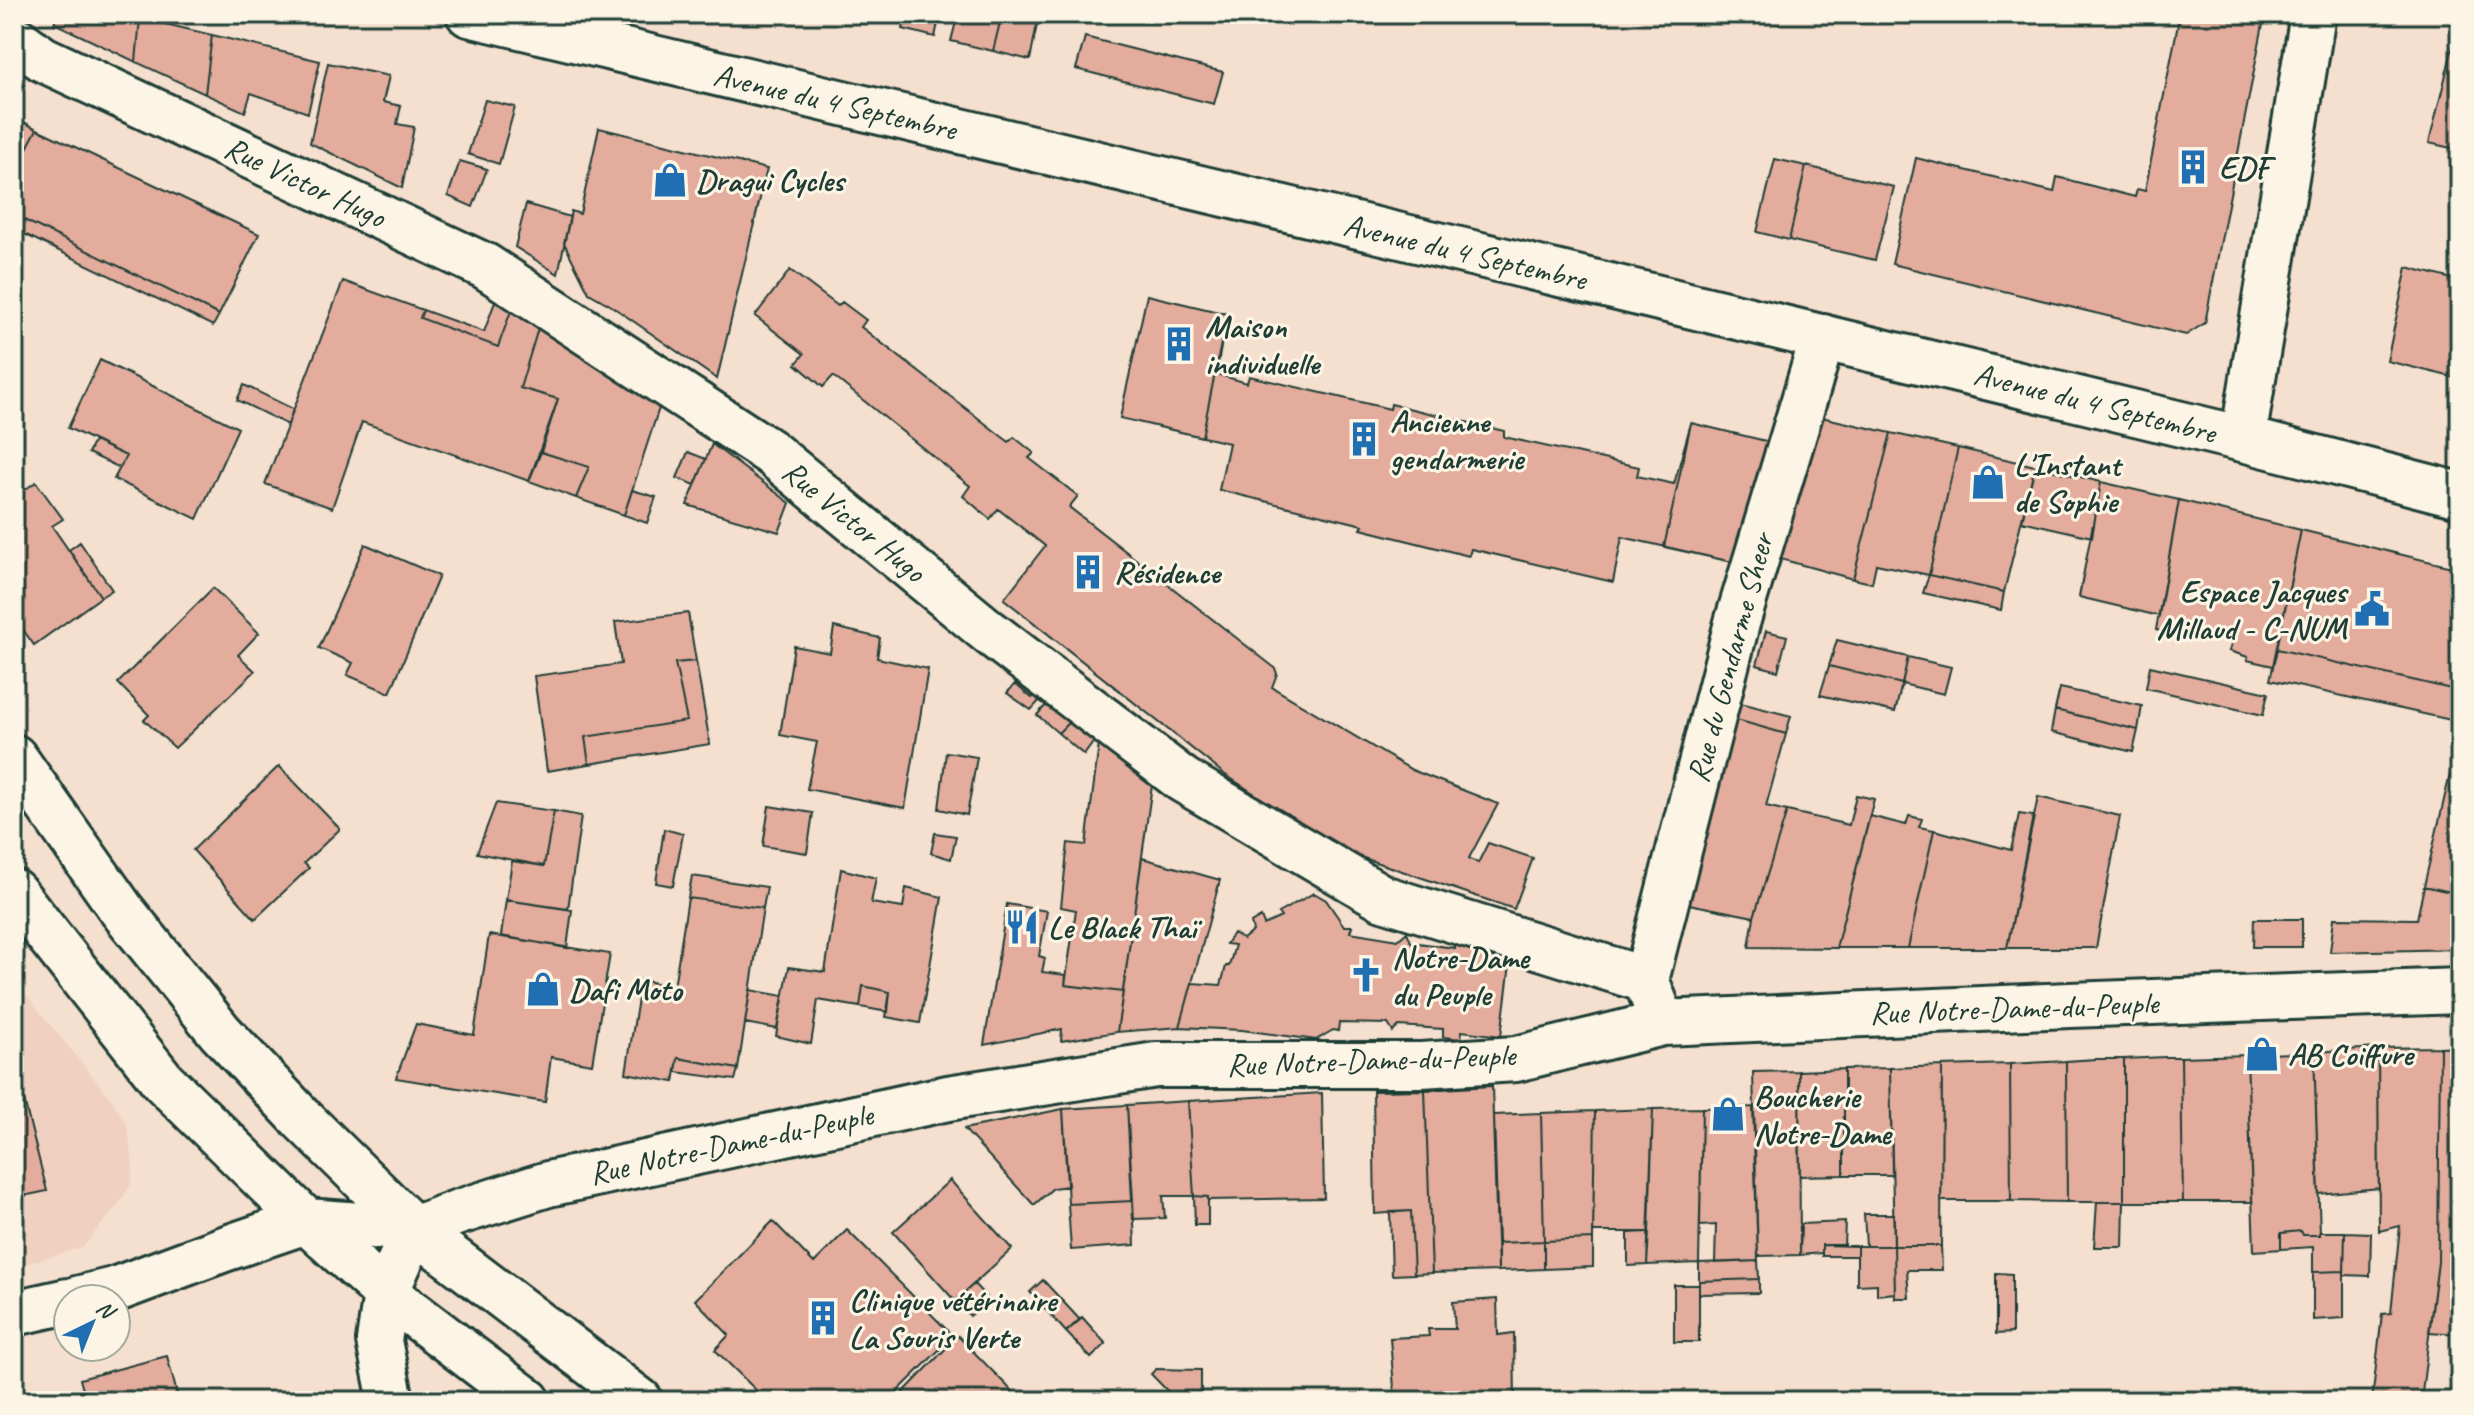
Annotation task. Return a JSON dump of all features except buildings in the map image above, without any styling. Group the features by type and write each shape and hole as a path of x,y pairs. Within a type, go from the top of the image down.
{"street":[{"name":"Avenue du 4 Septembre","path":"469,14 1823,337 2460,495"},
{"path":"2243,439 2313,14"},
{"name":"Rue Victor Hugo","path":"14,38 43,59 485,266 770,452 989,632 1183,780 1383,898 1646,980"},
{"name":"Rue du Gendarme Sheer","path":"1646,980 1737,623 1823,337"},
{"path":"14,757 121,909 220,1032 303,1120 414,1229 640,1401"},
{"path":"14,892 163,1081 306,1221 386,1293 528,1401"},
{"path":"1646,980 1663,1023"},
{"name":"Rue Notre-Dame-du-Peuple","path":"414,1229 529,1188 948,1098 1156,1065 1421,1065 1516,1059 1663,1023 2460,991"},
{"path":"132,1283 306,1221 414,1229"},
{"path":"391,1401 379,1341 386,1293 414,1229"},
{"path":"14,1313 52,1305"}],"shaded area":[{"path":"14,980 111,1099 127,1125 133,1165 131,1184 83,1247 28,1263 14,1261"}],"place":[{"name":"EDF","path":"2193,167"},
{"name":"Dragui Cycles","path":"670,180"},
{"name":"Maison individuelle","path":"1179,344"},
{"name":"Ancienne gendarmerie","path":"1364,439"},
{"name":"L'Instant de Sophie","path":"1988,482"},
{"name":"Résidence","path":"1088,572"},
{"name":"Espace Jacques Millaud - C-NUM","path":"2372,609"},
{"name":"Le Black Thaï","path":"1022,927"},
{"name":"Notre-Dame du Peuple","path":"1366,975"},
{"name":"Dafi Moto","path":"543,989"},
{"name":"AB Coiffure","path":"2262,1054"},
{"name":"Boucherie Notre-Dame","path":"1728,1114"},
{"name":"Clinique vétérinaire La Souris Verte","path":"823,1318"}]}
